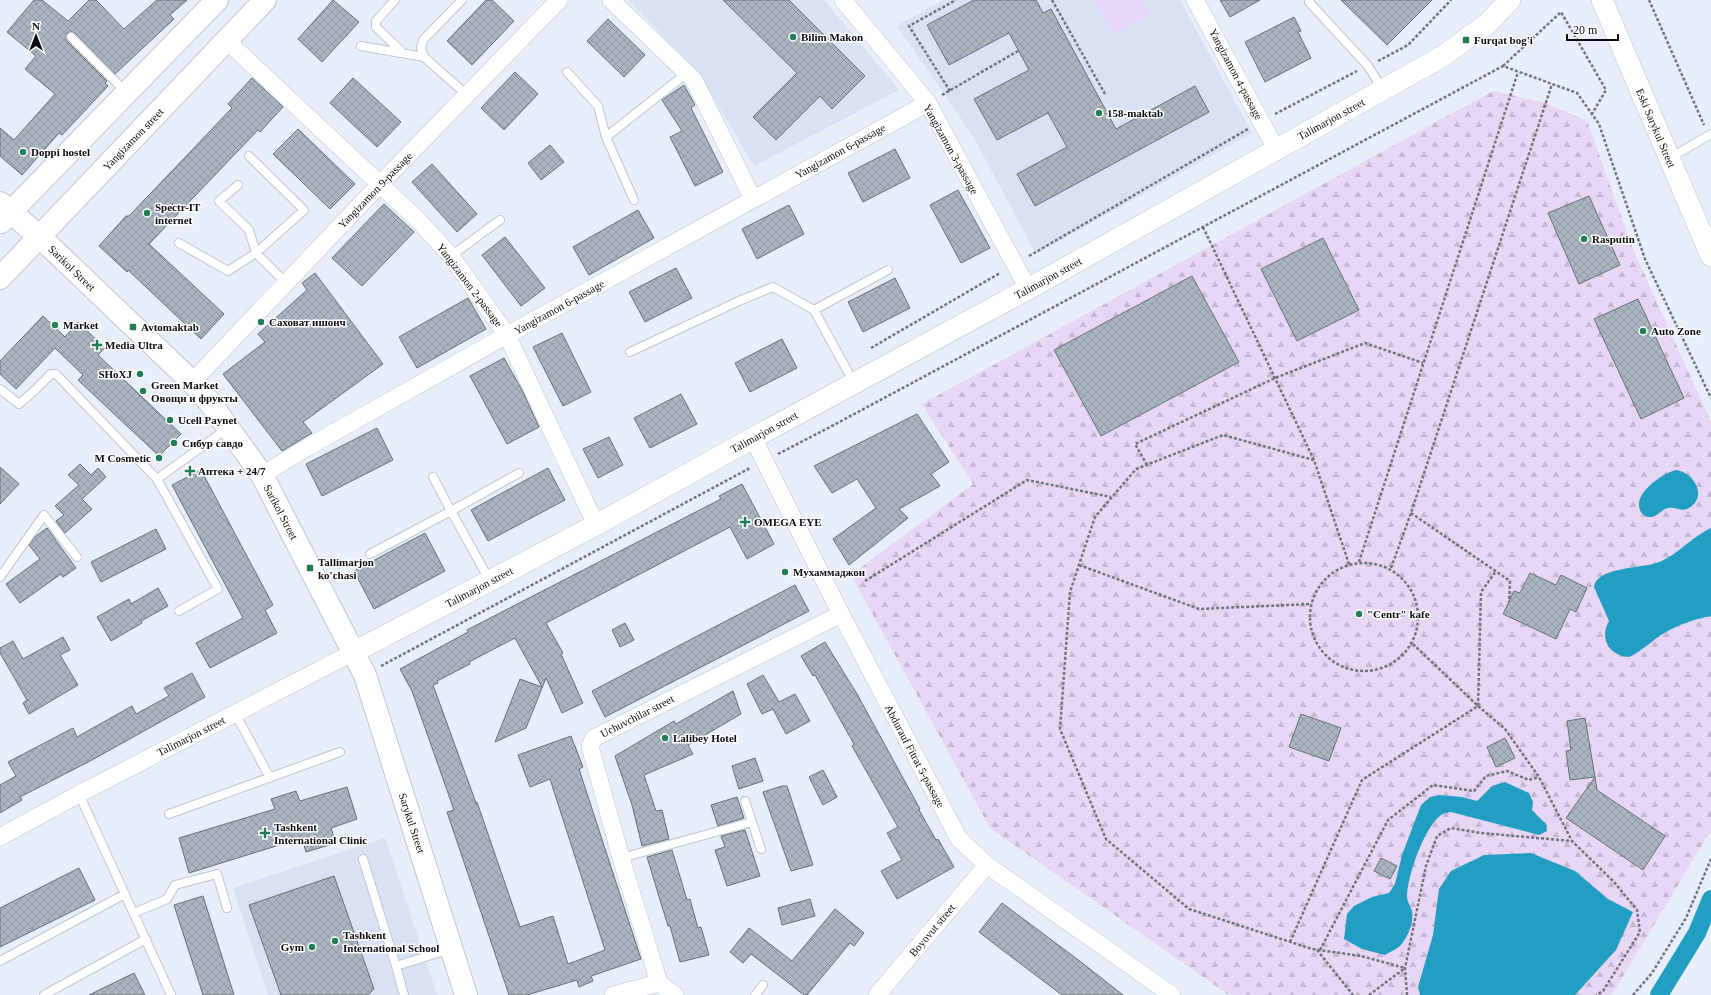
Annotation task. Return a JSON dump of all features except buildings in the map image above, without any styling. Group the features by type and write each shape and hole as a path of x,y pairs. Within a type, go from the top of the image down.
{"main road":[{"path":"3,212 126,92 217,0"},
{"name":"Yangizamon street","path":"0,278 266,0"},
{"name":"Sarikol Street","path":"3,212 40,237 192,382 229,428 262,475 354,652"},
{"name":"Sarykul Street","path":"354,652 365,675 466,995"}],"street":[{"name":"Yangizamon 9-passage","path":"192,382 380,184 559,0"},
{"path":"611,0 694,80 753,199"},
{"name":"Yangizamon 3-passage","path":"843,0 928,103 1028,289"},
{"name":"Yangizamon 4-passage","path":"1195,0 1276,149"},
{"name":"Talimarjon street","path":"0,837 79,794 596,525 1028,289 1443,56 1488,23 1510,0"},
{"name":"Eski Sarykul Street","path":"1602,0 1711,256"},
{"name":"Yangizamon 2-passage","path":"227,41 417,219 451,256 507,335 596,525"},
{"name":"Yangizamon 6-passage","path":"262,475 315,443 507,335 928,103"},
{"name":"Abdurauf Fitrat 5-passage","path":"753,438 841,614 959,839 987,865 1172,995"},
{"name":"Uchuvchilar street","path":"659,983 621,858 590,746 594,738 841,614"},
{"name":"Boyovut street","path":"876,995 987,865"},
{"path":"613,995 659,983 675,995"}],"lane":[{"path":"395,0 376,21 376,27 402,52"},
{"path":"424,57 421,48 423,40 462,0"},
{"path":"1310,0 1309,2 1368,66 1383,90"},
{"path":"71,37 126,92"},
{"path":"362,46 424,57 467,95"},
{"path":"567,72 598,106 606,137 634,200"},
{"path":"606,137 687,73"},
{"path":"1669,158 1710,135"},
{"path":"179,243 228,271 256,253 304,210 249,156"},
{"path":"238,184 219,201 249,230 256,253 286,284"},
{"path":"451,256 500,220"},
{"path":"814,310 888,270"},
{"path":"630,352 739,301 773,287 814,310 854,383"},
{"path":"0,389 18,404 34,392 50,374 56,374 157,479 218,589 179,611"},
{"path":"157,479 229,428"},
{"path":"370,554 519,473"},
{"path":"432,477 490,581"},
{"path":"0,577 44,515 77,557"},
{"path":"235,713 270,778"},
{"path":"169,814 340,752"},
{"path":"79,794 171,995"},
{"path":"745,800 761,849"},
{"path":"621,858 752,822"},
{"path":"363,859 404,995"},
{"path":"134,913 167,899 175,885 217,874 227,908"},
{"path":"0,961 125,894"},
{"path":"44,995 146,939"},
{"path":"396,966 452,949"},
{"path":"755,995 763,984"}],"path":[{"path":"950,91 909,26 956,0"},
{"path":"1052,0 1104,94"},
{"path":"871,348 1166,175 1261,122 1408,45 1451,0"},
{"path":"1649,0 1710,135"},
{"path":"365,675 1502,66 1561,12 1606,90 1592,114"},
{"path":"928,103 1018,51"},
{"path":"1502,66 1576,94 1599,124 1645,259 1711,398"},
{"path":"1358,562 1518,72"},
{"path":"1391,568 1411,513 1552,84"},
{"path":"1203,227 1314,460 1349,564"},
{"path":"1147,465 1135,444 1275,378 1364,343 1423,363"},
{"path":"1314,460 1223,435 1136,470 1095,517 1070,592 1060,729 1106,839 1189,909 1318,950 1361,956 1406,968"},
{"path":"866,581 1027,480 1112,498"},
{"path":"1411,513 1510,581 1509,602"},
{"path":"1358,562 1391,568 1410,586 1420,619 1413,644 1398,660 1370,672 1341,667 1323,654 1312,637 1309,610 1317,587 1332,572 1349,564 1358,562"},
{"path":"1079,565 1199,609 1311,604"},
{"path":"1478,706 1481,592 1496,571"},
{"path":"1413,644 1478,706 1505,729 1539,777 1572,841 1614,882 1637,910 1640,932 1603,991 1596,995"},
{"path":"1290,942 1362,780 1478,706"},
{"path":"1318,950 1388,820 1433,785 1474,791 1486,776 1507,771 1529,780 1539,777"},
{"path":"1407,995 1406,968 1426,866 1437,836 1451,828 1480,833 1572,841"},
{"path":"1632,995 1652,973 1686,918 1711,859"},
{"path":"1318,950 1353,995"},
{"path":"1368,995 1406,968"}],"shaded area":[{"path":"628,0 824,0 899,90 754,166 697,70"},
{"name":"158-maktab","path":"942,0 1180,0 1252,133 1036,254 973,136 897,26"},
{"name":"Tashkent International School","path":"385,838 437,995 268,995 233,888"}],"green space":[{"path":"1095,0 1142,0 1150,14 1113,34"},
{"path":"1493,91 1546,103 1587,121 1633,249 1711,422 1711,830 1613,993 1610,995 1229,995 990,828 851,575 973,484 922,404"}],"water":[{"path":"1676,470 1687,475 1696,484 1698,495 1696,501 1692,506 1682,510 1668,508 1652,517 1644,515 1639,504 1645,491 1663,475"},
{"path":"1711,528 1711,616 1688,622 1671,629 1639,652 1629,657 1622,656 1611,650 1605,634 1609,621 1594,587 1596,581 1610,572 1653,564 1668,558 1696,537"},
{"path":"1505,782 1529,793 1533,802 1532,810 1546,824 1547,831 1539,835 1451,812 1442,814 1428,831 1413,866 1407,897 1412,911 1412,920 1408,934 1401,945 1385,955 1362,949 1344,939 1347,914 1354,906 1372,897 1389,893 1395,884 1402,855 1421,805 1430,797 1439,795 1462,797 1477,801 1492,786"},
{"path":"1531,853 1575,871 1608,899 1633,912 1616,950 1575,995 1420,995 1418,987 1433,935 1439,889 1451,871 1484,855"}],"waterway":[{"path":"1659,995 1697,933 1711,899"}],"place":[{"name":"Bilim Makon","path":"793,37"},
{"name":"Furqat bog'i","path":"1466,40"},
{"name":"158-maktab","path":"1099,113"},
{"name":"Doppi hostel","path":"23,152"},
{"name":"Spectr-IT internet","path":"147,213"},
{"name":"Rasputin","path":"1584,239"},
{"name":"Саховат ишонч","path":"261,322"},
{"name":"Market","path":"55,325"},
{"name":"Avtomaktab","path":"133,327"},
{"name":"Auto Zone","path":"1643,331"},
{"name":"Media Ultra","path":"97,345"},
{"name":"SHoXJ","path":"140,374"},
{"name":"Green Market Овощи и фрукты","path":"143,391"},
{"name":"Ucell Paynet","path":"170,420"},
{"name":"Сибур савдо","path":"174,443"},
{"name":"M Cosmetic","path":"159,458"},
{"name":"Аптека + 24/7","path":"190,471"},
{"name":"OMEGA EYE","path":"745,522"},
{"name":"Tallimarjon ko'chasi","path":"310,568"},
{"name":"Мухаммаджон","path":"785,572"},
{"name":"\"Centr\" kafe","path":"1359,614"},
{"name":"Lalibey Hotel","path":"665,738"},
{"name":"Tashkent International Clinic","path":"265,833"},
{"name":"Tashkent International School","path":"335,941"},
{"name":"Gym","path":"312,947"}]}
